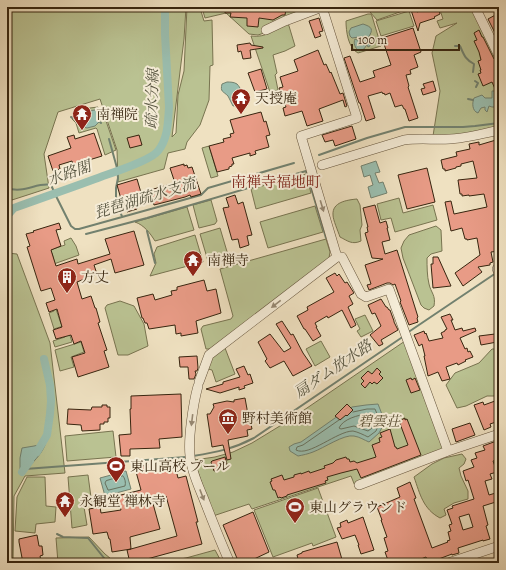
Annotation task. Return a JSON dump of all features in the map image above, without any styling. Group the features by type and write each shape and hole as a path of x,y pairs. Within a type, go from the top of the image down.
{"street":[{"path":"266,30 291,18 322,7 357,118 301,136 316,167 337,257"},
{"path":"475,7 499,56"},
{"path":"316,167 404,140 461,138 498,132"},
{"path":"230,563 197,482 190,457 190,432 195,397 209,355 337,257 342,257 361,294 366,297 389,289 448,451"},
{"path":"359,485 448,451 499,434"},
{"path":"448,563 499,546"}],"green space":[{"path":"7,7 186,7 184,39 172,137 176,133 178,95 184,71 187,7 318,7 258,35 249,34 226,13 205,18 202,8 200,8 204,21 212,20 213,65 210,66 209,100 200,125 187,142 185,149 168,153 164,169 118,182 117,150 100,99 58,112 44,154 49,188 12,200 7,191"},
{"path":"370,7 414,7 377,20 370,12"},
{"path":"439,7 471,7 499,57 499,126 466,135 433,136 440,91 432,53 436,36 457,23 440,28 437,21 443,19"},
{"path":"409,11 414,26 381,36 376,21"},
{"path":"371,14 372,16 381,46 358,53 350,43 347,34 346,21"},
{"path":"287,22 295,46 273,55 277,73 275,75 278,90 270,92 251,36 266,35"},
{"path":"98,107 102,116 105,118 116,150 105,155 97,129 79,133 76,123 72,119 74,114 90,108"},
{"path":"209,146 218,176 211,178 202,148"},
{"path":"306,174 311,193 256,209 251,189"},
{"path":"399,198 403,213 433,205 437,220 395,232 391,218 381,220 377,204"},
{"path":"357,199 360,205 362,225 360,230 361,241 353,243 340,237 334,220 333,211 341,202"},
{"path":"211,200 217,221 215,224 199,228 193,205"},
{"path":"315,206 323,232 268,248 260,222"},
{"path":"187,207 194,230 155,241 141,225 135,222"},
{"path":"436,226 441,230 442,251 431,254 427,258 428,281 434,299 434,306 429,310 421,305 403,258 401,248 409,235"},
{"path":"220,228 228,255 208,261 200,234"},
{"path":"195,235 203,262 150,276 156,263 154,254 157,247"},
{"path":"71,238 79,255 51,265 54,261 52,253 47,251 65,245 64,241"},
{"path":"326,239 330,252 329,258 211,349 206,349 201,329 203,326 231,319 233,316 220,269"},
{"path":"7,253 17,254 50,343 65,473 25,476 14,496 13,563 7,563"},
{"path":"120,301 134,306 144,324 148,346 128,355 118,355 105,308 107,305"},
{"path":"55,306 61,324 66,323 72,342 55,347 53,341 65,337 63,326 54,329 49,313 54,311 53,307"},
{"path":"365,315 373,331 361,337 357,331 360,329 355,319"},
{"path":"321,341 330,357 315,366 306,349"},
{"name":"碧雲荘","path":"405,341 447,451 355,486 351,476 252,509 249,504 213,516 194,460 215,457 233,452 252,443 288,421"},
{"path":"81,342 84,352 71,357 74,367 60,371 55,350"},
{"path":"225,348 235,374 216,382 212,370 208,369 211,358"},
{"path":"492,349 499,349 499,396 487,396 466,406 457,408 446,385 455,373 479,363"},
{"path":"113,431 116,457 67,461 65,436"},
{"path":"462,454 466,459 464,464 459,468 468,491 468,499 454,503 444,509 446,515 440,518 426,506 420,495 414,477 432,464 444,458"},
{"path":"88,475 92,505 84,507 87,525 72,528 68,477"},
{"path":"27,477 45,477 46,506 56,507 55,522 36,524 35,533 15,531 17,497"},
{"name":"東山グラウンド","path":"318,488 336,537 313,546 312,543 273,557 254,510"},
{"path":"89,537 116,563 58,563 56,538"},
{"path":"215,550 222,563 157,563 186,558"}],"water":[{"path":"363,24 371,29 368,38 371,42 370,46 368,47 367,45 364,49 359,51 355,47 354,42 355,39 359,40 360,38 352,38 349,32 351,28"},
{"path":"227,82 237,84 241,90 242,97 237,105 233,106 228,96 222,90 222,84"},
{"path":"492,91 496,91 499,95 499,107 489,106 487,112 485,107 481,108 478,113 476,112 473,107 474,98 482,95 485,98 492,98"},
{"path":"96,108 98,109 101,120 95,126 87,128 80,126 73,118 74,116 87,111 95,110"},
{"path":"376,161 380,172 375,173 379,183 383,182 387,193 371,198 368,187 373,185 370,175 364,177 361,166"},
{"path":"378,404 385,422 379,433 369,442 358,437 350,436 340,439 311,453 298,456 290,451 289,447 301,442 352,407"},
{"path":"43,444 45,445 43,449 34,461 26,470 20,470 22,448"},
{"name":"東山高校 プール","path":"126,471 131,489 105,496 100,478"}],"building":[{"path":"226,7 286,9 285,15 273,20 259,18 258,27 247,26 247,18 230,17 231,13 225,13"},
{"path":"416,7 417,12 431,7 438,7 440,14 434,17 435,18 420,23 418,31 411,10"},
{"path":"499,13 499,31 495,33 488,19"},
{"path":"319,18 323,31 319,32 321,36 315,38 309,21"},
{"path":"413,28 421,52 414,55 418,67 410,70 411,74 406,75 408,87 418,118 409,121 402,105 395,107 390,93 385,95 382,92 368,96 375,118 366,121 344,58 350,56 360,82 375,77 373,71 391,65 382,38"},
{"path":"479,30 494,59 499,63 499,68 496,69 499,74 499,98 492,82 483,86 478,74 481,73 481,70 478,61 481,60 474,41 477,40 474,33"},
{"path":"250,43 251,45 263,48 250,50 251,58 243,59 241,51 238,52 237,45"},
{"path":"318,50 324,65 326,64 330,73 331,72 340,94 343,93 347,106 345,107 343,100 319,109 323,121 307,126 302,111 285,116 283,108 286,107 279,88 283,87 280,77 298,71 294,60"},
{"path":"261,69 267,89 255,92 248,73"},
{"path":"433,81 436,91 423,95 421,89 425,88 423,84"},
{"path":"261,112 264,122 266,121 270,135 266,136 269,147 255,151 256,154 250,156 250,153 232,158 234,164 229,167 229,169 217,172 209,146 224,142 223,139 231,137 230,134 234,133 230,120"},
{"path":"352,126 356,139 335,146 333,140 325,142 322,135"},
{"path":"94,133 102,156 73,165 72,161 59,165 60,169 53,171 48,156 71,148 67,137 74,135 75,139"},
{"path":"139,135 142,145 130,148 127,138"},
{"path":"496,140 499,150 499,251 491,252 493,262 490,263 490,265 478,267 482,272 463,286 455,273 480,255 477,238 465,239 462,228 451,231 445,202 451,201 454,214 487,207 484,194 462,196 462,194 460,194 458,180 477,178 473,161 461,164 461,166 445,171 441,160 457,156 456,152 470,149 469,144 479,142 479,145"},
{"path":"184,164 184,166 187,165 188,168 192,167 201,194 191,197 190,195 154,205 150,190 175,183 170,168"},
{"path":"427,168 435,202 407,209 398,175"},
{"path":"137,179 142,196 133,199 137,209 127,212 117,185"},
{"path":"235,195 238,204 243,202 252,235 247,236 249,245 240,248 238,239 232,240 223,208 229,207 226,198"},
{"path":"375,205 380,223 386,221 388,228 390,240 382,242 385,254 397,250 418,317 418,322 409,325 395,284 393,285 387,283 369,290 367,285 371,284 365,265 383,259 372,258 365,233 368,232 368,227 363,208"},
{"path":"59,223 61,229 56,230 61,246 51,250 56,266 77,259 78,264 110,254 105,239 134,231 144,265 115,273 111,259 94,265 97,274 77,282 82,299 91,296 96,308 100,322 98,323 107,350 104,351 109,367 78,377 72,357 85,353 81,341 74,344 71,335 56,339 53,330 62,327 57,309 49,312 46,303 55,300 51,288 41,291 27,247 30,246 26,234"},
{"path":"433,257 438,257 451,286 433,288 431,264 433,264"},
{"path":"335,273 337,276 339,274 345,283 347,282 354,293 349,296 353,304 348,307 356,325 351,328 342,310 315,323 321,336 313,341 297,316 308,310 307,307 334,292 326,278"},
{"path":"204,280 207,291 216,289 221,313 196,321 198,333 181,336 181,333 176,334 175,325 149,329 147,323 145,323 142,318 137,298 153,294 155,300 172,295 171,291 177,290 177,287"},
{"path":"381,299 390,310 398,330 381,340 383,344 379,346 370,335 381,326 375,313 372,314 368,305"},
{"path":"450,314 455,330 462,328 463,331 475,328 476,331 460,338 465,349 467,348 468,352 470,351 473,357 458,365 457,363 446,367 450,379 442,381 438,372 428,376 422,344 419,346 414,335 424,331 429,341 443,338 441,333 447,329 441,317"},
{"path":"282,321 291,335 293,334 312,366 293,376 284,361 270,368 265,361 267,359 258,342 270,334 284,352 291,348 276,324"},
{"path":"495,334 497,342 481,345 479,336"},
{"path":"197,356 198,368 197,371 195,371 196,374 194,379 189,379 188,367 180,367 179,357"},
{"path":"244,366 248,375 250,374 253,383 244,386 245,388 239,390 239,387 220,393 206,389 240,377 236,369"},
{"path":"377,368 381,372 379,374 383,378 377,384 374,382 372,384 370,382 365,388 361,384 364,381 361,378 368,371 372,374"},
{"path":"411,378 412,380 415,378 420,390 411,393 406,380"},
{"path":"181,394 182,437 159,439 160,448 130,449 130,456 121,456 119,435 131,434 131,396"},
{"path":"245,398 252,429 247,430 248,436 228,440 231,459 227,460 223,445 212,447 207,414 210,414 214,407 213,404 227,401 234,402 234,400"},
{"path":"495,401 499,411 499,421 490,424 491,427 484,430 474,405 483,402 484,405"},
{"path":"347,404 353,410 340,420 335,416"},
{"path":"102,405 107,405 107,407 110,407 110,418 108,418 108,422 100,424 100,430 82,431 81,425 67,424 68,409 91,410 92,407 102,407"},
{"path":"405,418 405,420 407,419 421,455 361,478 357,469 327,477 328,480 325,481 326,483 281,498 278,498 275,490 273,490 270,482 272,481 271,479 282,475 284,480 301,473 309,471 310,473 325,468 324,466 346,457 350,462 354,461 357,463 376,457 372,445 380,442 379,438 382,437 380,433 390,429 395,447 397,449 408,445 399,421"},
{"path":"470,423 475,435 456,442 452,429"},
{"path":"499,440 499,459 493,461 497,472 490,474 492,479 485,481 489,495 499,492 499,501 483,506 488,525 486,526 490,539 458,548 459,553 452,554 432,563 429,563 426,557 411,563 407,563 406,559 389,563 385,552 388,551 384,538 387,537 377,507 400,497 397,488 410,482 416,498 414,499 432,548 448,542 447,541 450,540 448,532 451,531 449,525 452,524 447,510 453,508 452,506 474,499 468,480 466,481 463,471 474,467 471,460 477,458 475,453 485,450 483,446","holes":["469,514 473,527 463,530 459,517"]},
{"path":"225,457 227,464 221,466 222,469 214,471 211,462"},
{"path":"174,462 178,478 186,476 202,544 136,563 130,563 127,550 131,549 112,552 110,539 107,532 93,534 89,509 100,507 101,513 121,510 117,496 141,490 135,468 150,464 152,470 165,467 164,465","holes":["166,496 177,536 131,549 130,537 160,529 152,500"]},
{"path":"253,512 269,552 248,563 239,563 223,525"},
{"path":"363,517 374,550 361,554 355,535 342,539 337,528 341,527 340,523 347,520 348,523"},
{"path":"37,535 39,546 42,546 43,555 40,556 41,561 23,563 19,539"},
{"path":"337,542 343,563 299,563 297,555 302,552"}],"waterway":[{"name":"疏水分線","path":"7,219 8,215 14,208 132,165 148,158 158,151 166,136 169,107 165,7"},
{"path":"455,46 460,46 465,56 474,64 473,72"},
{"path":"475,81 478,83 476,87"},
{"path":"468,99 473,100"},
{"name":"琵琶湖疏水支流","path":"319,155 367,138 405,127 463,127 499,123"},
{"path":"109,139 117,168 118,178 116,197 122,217"},
{"name":"琵琶湖疏水支流","path":"7,188 19,190 41,185 51,185 71,226 75,229 79,229 201,195 208,188 294,163"},
{"path":"86,234 147,218 306,171 326,238"},
{"path":"147,231 155,263"},
{"name":"扇ダム放水路","path":"407,333 496,273"},
{"name":"扇ダム放水路","path":"193,456 225,450 254,438 404,336"},
{"name":"疏水分線","path":"37,452 47,435 51,401 50,385 44,359"},
{"name":"扇ダム放水路","path":"25,469 186,457"},
{"name":"扇ダム放水路","path":"22,472 30,461"},
{"path":"57,534 63,537 88,538 108,563"}],"place":[{"name":"天授庵","path":"241,115"},
{"name":"南禅院","path":"82,131"},
{"name":"南禅寺","path":"193,277"},
{"name":"方丈","path":"67,294"},
{"name":"野村美術館","path":"228,435"},
{"name":"東山高校 プール","path":"116,483"},
{"name":"永観堂 禅林寺","path":"65,518"},
{"name":"東山グラウンド","path":"295,524"}],"district":[{"name":"南禅寺福地町","path":"276,182"}],"water label":[{"name":"水路閣","path":"69,173"}]}
